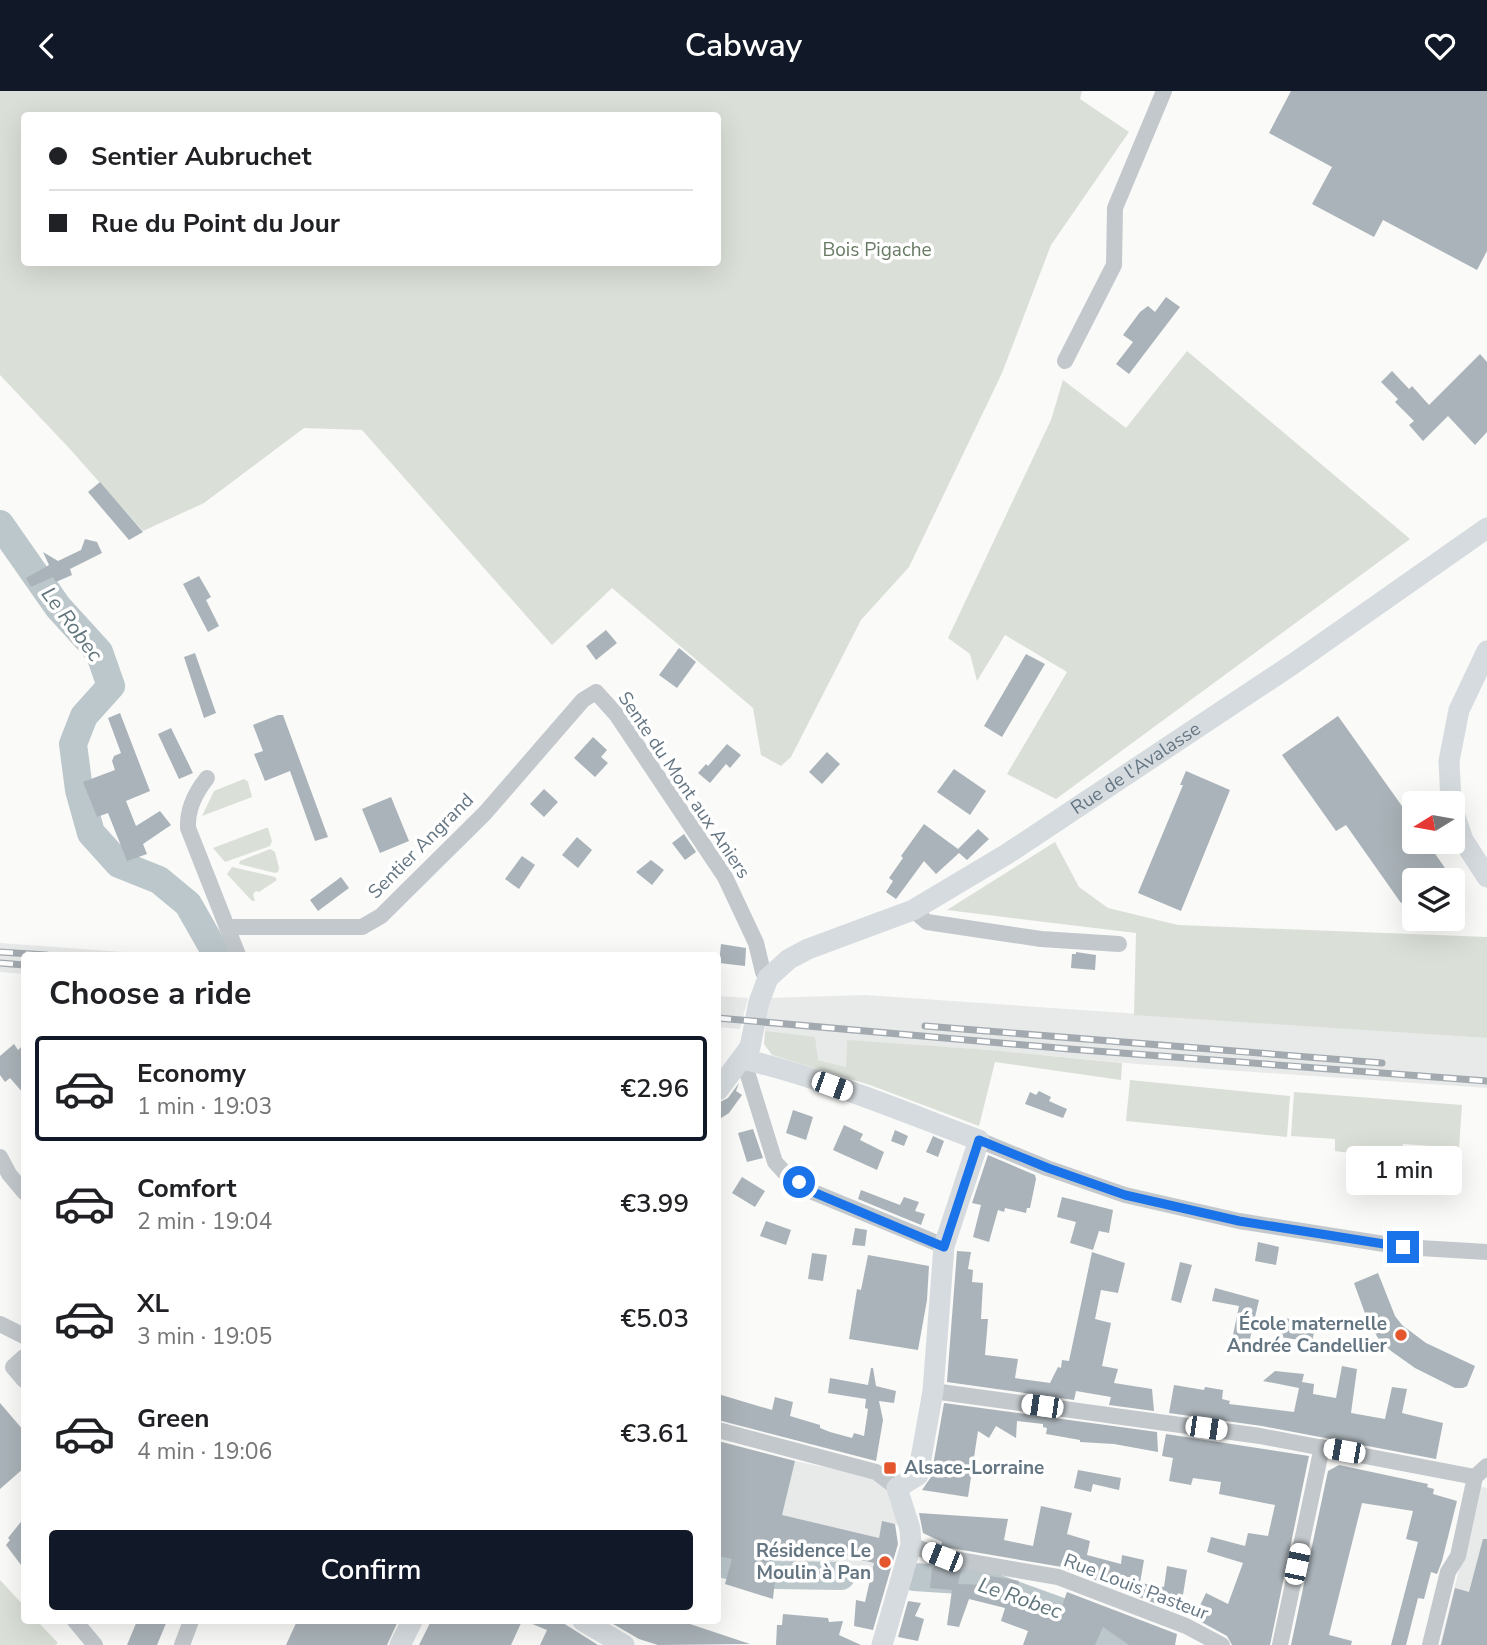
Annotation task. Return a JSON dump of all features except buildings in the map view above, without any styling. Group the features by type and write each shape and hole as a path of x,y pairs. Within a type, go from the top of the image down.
{"main road":[{"name":"Rue de l'Avalasse","path":"768,978 789,959 808,949 913,910 1007,854 1293,664 1487,528"},
{"path":"1451,791 1448,761 1459,710 1487,651"},
{"path":"1465,843 1487,877"},
{"path":"721,1086 750,1047 759,1002 768,978"},
{"path":"743,1059 775,1066 979,1140 944,1247 933,1391 918,1475 897,1488 910,1529 911,1545 882,1645"},
{"path":"400,1645 410,1624"},
{"path":"588,1624 624,1645"}],"street":[{"path":"1065,361 1114,265 1115,208 1164,91"},
{"name":"Sentier Angrand","path":"227,927 362,927 381,916 485,813 583,700 596,692"},
{"name":"Sente du Mont aux Aniers","path":"596,692 616,714 725,877 755,943 763,972 768,978"},
{"path":"207,778 193,799 187,815 188,828 237,952"},
{"path":"913,910 927,922 1041,939 1119,944"},
{"path":"743,1059 775,1163 784,1172 813,1192 944,1247"},
{"path":"979,1140 1125,1195 1239,1221 1403,1247 1487,1252"},
{"path":"0,1157 21,1188"},
{"path":"0,1324 21,1334"},
{"path":"21,1360 13,1367 21,1376"},
{"path":"933,1391 1260,1436 1481,1472 1458,1556 1448,1572 1430,1645"},
{"path":"721,1431 876,1472 897,1488"},
{"path":"1280,1645 1322,1447"},
{"name":"Rue Louis Pasteur","path":"911,1545 942,1557 1058,1577 1186,1626 1222,1645"},
{"path":"78,1624 95,1645"},
{"path":"181,1645 190,1624"}],"shaded area":[{"path":"0,943 123,952 21,952 21,974 0,972"},
{"path":"865,995 1487,1038 1487,1088 847,1041 846,1067 818,1060 765,1031 769,998"},
{"path":"721,996 748,998 740,1029 721,1027"},
{"path":"721,1442 873,1477 881,1482 890,1494 901,1525 882,1522 873,1568 769,1568 721,1557"},
{"path":"1480,1486 1487,1488 1487,1645 1440,1645"}],"green space":[{"name":"Bois Pigache","path":"0,91 1082,91 1080,99 1129,132 1051,245 1002,373 909,567 861,620 791,757 781,766 761,755 753,708 612,588 552,645 362,430 304,428 204,503 143,531 0,375"},
{"path":"1187,351 1410,539 1056,799 1007,774 1067,672 1005,635 977,681 970,654 948,638 1051,420 1063,380 1126,428"},
{"path":"244,779 248,782 252,797 202,816 214,791"},
{"path":"266,828 272,841 270,846 225,862 213,848"},
{"path":"1055,842 1079,887 1108,908 1178,925 1487,937 1487,1038 1134,1015 1136,933 947,910"},
{"path":"270,849 275,852 278,872 239,864 240,861"},
{"path":"232,867 275,877 277,880 259,892 256,891 253,894 255,901 252,901 227,874"},
{"path":"765,1031 815,1037 818,1060 846,1067 847,1040 1122,1063 1121,1080 995,1062 979,1126 870,1085 772,1055 764,1044"},
{"path":"1130,1080 1290,1096 1287,1137 1126,1121"},
{"path":"1294,1092 1462,1105 1459,1148 1403,1144 1402,1154 1384,1150 1382,1157 1335,1151 1335,1139 1291,1136"},
{"path":"0,1580 21,1603 21,1624 40,1624 58,1643 0,1645"}],"waterway":[{"name":"Le Robec","path":"0,524 58,607 99,652 111,686 84,716 73,744 79,790 91,833 119,864 159,880 188,904 215,952"},
{"name":"Le Robec","path":"721,1564 776,1575 841,1576"},
{"name":"Le Robec","path":"914,1577 976,1581 1081,1619 1116,1645"}],"railway":[{"path":"0,952 21,953"},
{"path":"0,963 21,965"},
{"path":"721,1018 1069,1049 1487,1081"},
{"path":"925,1026 1382,1063"}],"place":[{"name":"École maternelle Andrée Candellier","path":"1401,1335"},
{"name":"Alsace-Lorraine","path":"890,1468"},
{"name":"Résidence Le Moulin à Pan","path":"885,1562"}],"route":[{"path":"799,1182 813,1192 944,1247 979,1140 1125,1195 1239,1221 1403,1247"}]}
